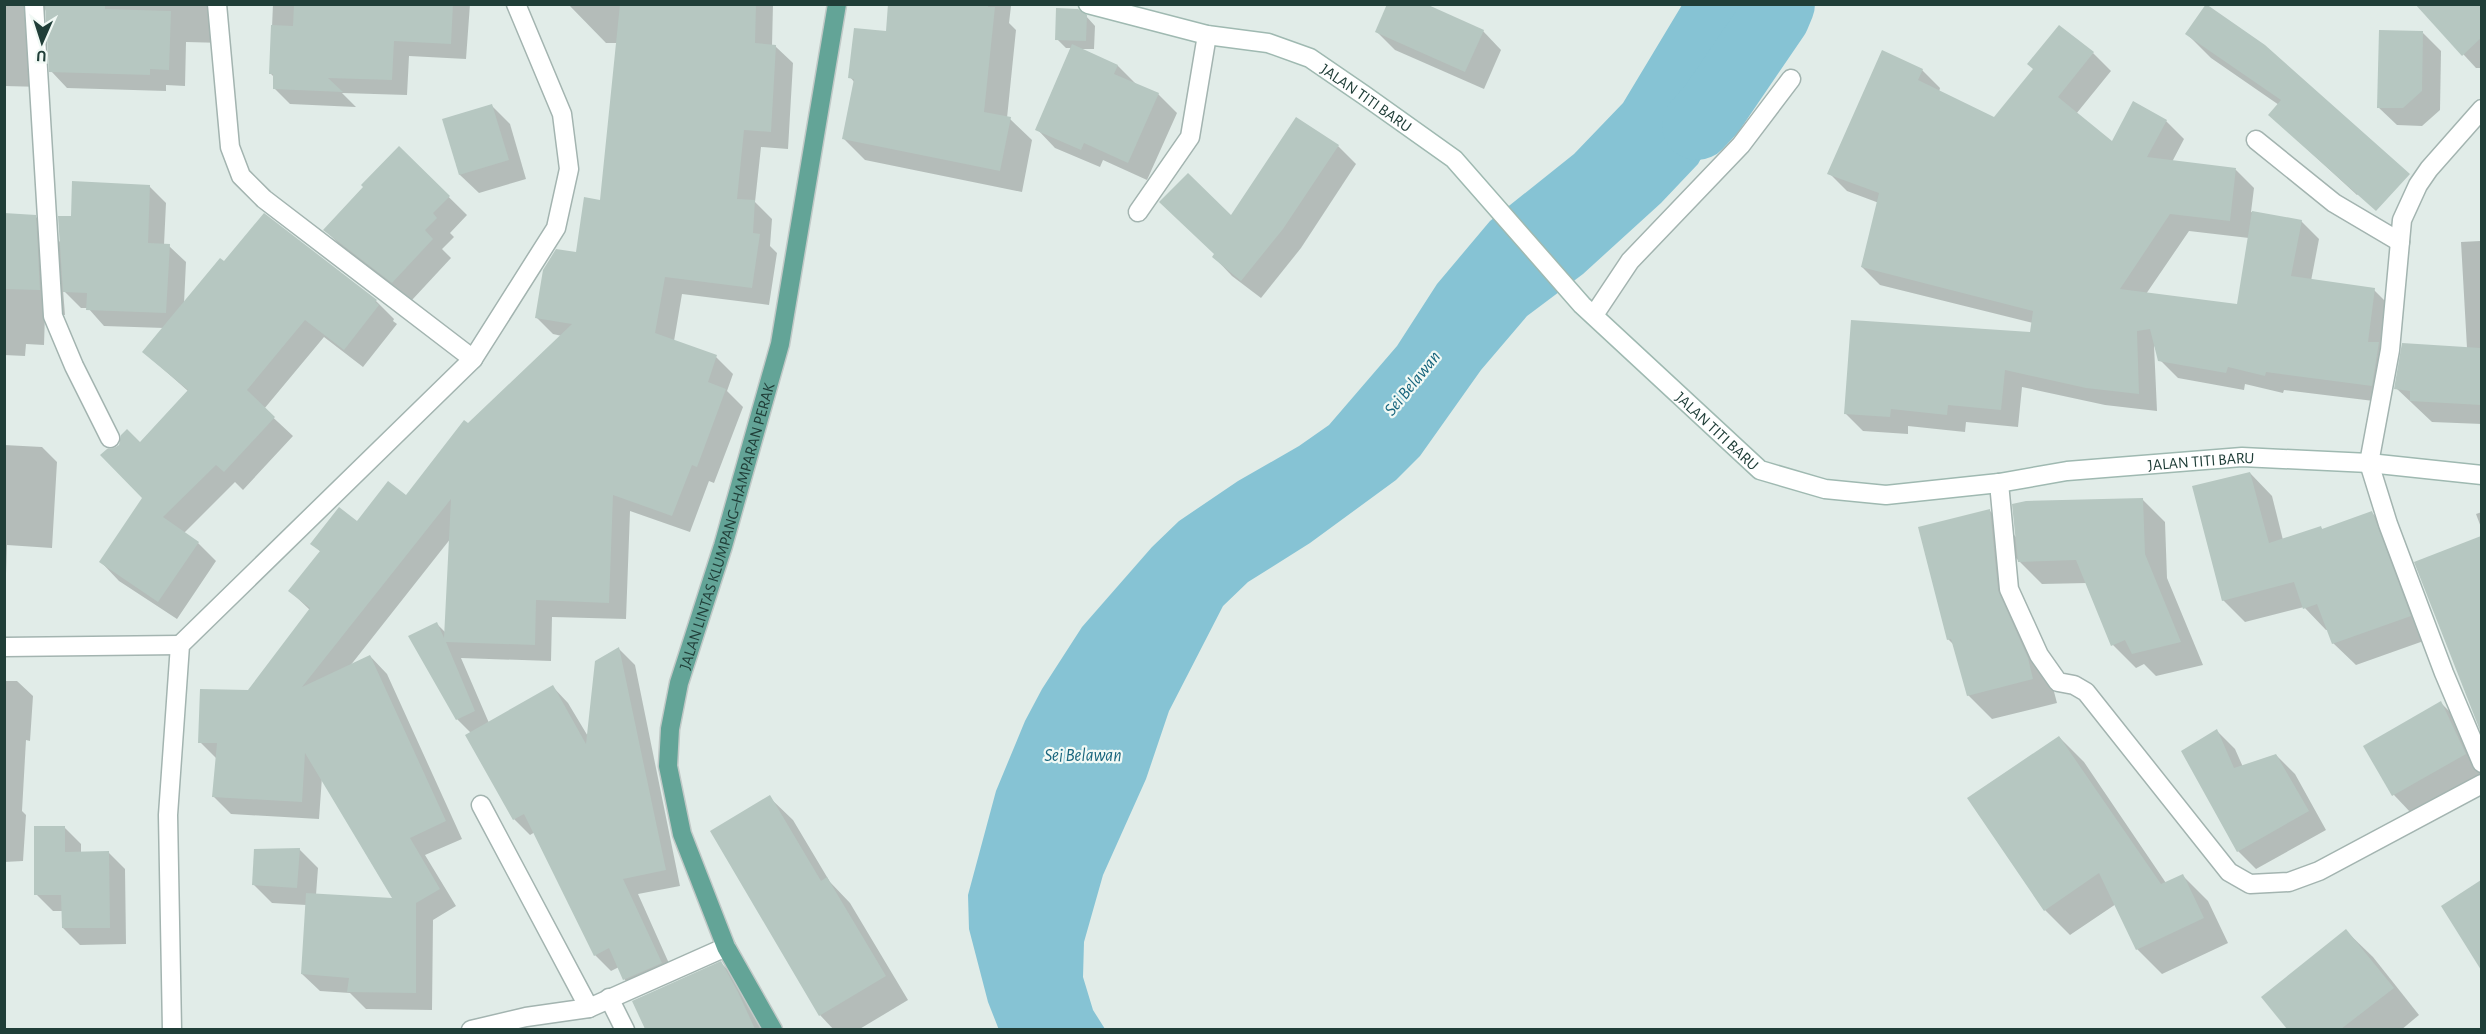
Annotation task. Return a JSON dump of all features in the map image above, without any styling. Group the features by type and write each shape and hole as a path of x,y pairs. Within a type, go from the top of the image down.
{"main road":[{"name":"JALAN LINTAS KLUMPANG–HAMPARAN PERAK","path":"773,1029 726,947 682,834 668,766 670,729 679,683 723,546 780,344 837,4"}],"street":[{"path":"34,4 53,316 74,366 110,438"},
{"path":"217,4 230,147 241,176 264,199 472,359"},
{"path":"172,1029 168,815 180,645 472,359 556,228 569,169 562,114 516,4"},
{"name":"JALAN TITI BARU","path":"1088,4 1207,35 1268,43 1310,58 1454,159 1588,310 1760,470 1826,489 1886,495 1999,483 2067,471 2242,457 2369,463 2481,475"},
{"path":"1138,212 1190,137 1207,35"},
{"path":"1588,310 1630,261 1742,145 1791,79"},
{"path":"2481,109 2429,169 2418,185 2402,220 2390,350 2369,463 2388,524 2440,663 2481,763"},
{"path":"2256,140 2334,203 2400,242"},
{"path":"1999,483 2009,590 2039,655 2058,682 2074,685 2086,692 2229,872 2250,884 2289,882 2319,871 2481,784"},
{"path":"4,647 180,645"},
{"path":"481,805 589,1008"},
{"path":"471,1029 526,1017 589,1008 726,947"},
{"path":"609,998 625,1029"}],"water":[{"name":"Sei Belawan","path":"1682,5 1755,5 1753,22 1755,56 1749,73 1698,164 1661,203 1583,274 1527,316 1481,370 1420,456 1396,480 1310,543 1248,582 1223,606 1169,711 1146,779 1103,875 1084,942 1083,977 1093,1010 1105,1029 999,1030 988,1002 969,929 968,895 996,791 1025,721 1042,689 1082,627 1152,547 1179,521 1238,481 1299,446 1329,425 1397,346 1437,284 1490,221 1574,154 1623,103"}],"building":[{"path":"45,4 105,4 105,9 171,11 169,70 150,69 150,75 49,72"},
{"path":"294,4 453,4 451,44 394,41 392,80 328,78 343,92 273,89 273,74 269,74 271,25 293,26"},
{"path":"620,4 756,4 755,43 776,45 771,132 744,130 737,199 755,200 753,233 760,234 752,288 665,277 655,333 717,355 708,382 726,389 697,467 692,465 672,516 613,495 609,603 536,600 535,645 446,642 475,711 456,720 408,636 437,622 444,638 451,499 302,687 370,655 446,821 410,838 440,889 416,903 416,993 347,992 349,978 301,974 306,893 392,898 305,753 302,802 212,797 217,743 198,743 200,689 248,690 310,608 288,591 320,551 310,544 339,507 357,521 388,481 406,495 464,420 468,423 572,324 535,318 543,270 556,249 576,252 584,197 600,200"},
{"path":"888,4 988,4 988,7 995,7 984,112 1011,117 1000,171 842,139 854,79 848,78 854,28 886,31"},
{"path":"1387,4 1426,4 1484,30 1465,72 1375,32"},
{"path":"2206,4 2265,45 2410,174 2376,211 2268,115 2281,100 2185,34"},
{"path":"2415,4 2481,4 2481,38 2462,56"},
{"path":"1056,8 1078,9 1087,15 1086,41 1055,40"},
{"path":"2059,25 2094,52 2058,97 2112,141 2133,101 2167,120 2147,157 2236,168 2230,221 2170,214 2120,289 2237,304 2252,211 2302,220 2291,276 2375,288 2368,342 2379,342 2372,386 2266,372 2265,376 2228,367 2226,373 2158,361 2150,329 2137,331 2139,394 2086,388 2005,370 2001,410 1948,405 1947,415 1891,409 1890,417 1844,414 1851,320 2030,332 2033,311 1861,267 1879,193 1827,174 1882,50 1923,69 1918,80 1994,117 2033,69 2027,64"},
{"path":"2379,30 2423,31 2422,91 2403,108 2377,108"},
{"path":"1072,44 1118,65 1114,74 1159,93 1128,163 1084,143 1081,150 1035,130"},
{"path":"492,104 509,160 459,175 442,119"},
{"path":"1296,117 1339,145 1283,229 1241,281 1212,257 1214,254 1159,202 1188,173 1231,215"},
{"path":"399,146 450,196 433,213 437,218 425,230 433,239 392,283 323,230 363,187 361,185"},
{"path":"72,181 150,185 148,243 170,244 166,313 86,310 87,293 63,292 58,216 71,216"},
{"path":"4,213 36,215 40,290 4,289"},
{"path":"264,213 377,300 375,302 379,305 344,350 305,320 247,390 275,417 224,472 216,465 163,517 199,542 158,602 99,562 142,498 100,455 107,449 119,445 121,435 127,429 140,442 188,390 142,352 220,258 224,261"},
{"path":"2402,343 2481,348 2481,405 2410,401 2410,391 2394,389"},
{"path":"2250,472 2269,543 2321,526 2322,529 2372,511 2411,616 2332,644 2317,604 2303,609 2294,582 2222,601 2192,486"},
{"path":"2143,498 2145,554 2181,642 2132,654 2125,640 2111,646 2076,560 2018,562 2012,504 2026,501"},
{"path":"1990,509 1998,590 2028,658 2033,679 1967,696 1951,639 1947,640 1918,527"},
{"path":"2481,536 2481,733 2414,562"},
{"path":"619,647 666,870 623,879 662,963 623,980 609,948 594,956 524,814 513,820 465,735 553,685 586,744 595,661"},
{"path":"2441,701 2466,754 2392,796 2363,746"},
{"path":"2217,729 2234,768 2276,754 2309,811 2237,852 2181,751"},
{"path":"2059,736 2161,884 2183,874 2204,918 2136,950 2099,873 2044,911 1967,798"},
{"path":"770,795 821,881 827,877 886,976 819,1016 710,831"},
{"path":"34,826 65,826 65,852 109,851 110,928 62,928 61,895 34,895"},
{"path":"300,848 297,888 252,885 254,849"},
{"path":"2481,880 2481,970 2441,906"},
{"path":"2346,929 2394,988 2341,1029 2287,1029 2261,997"},
{"path":"721,961 755,1029 645,1029 632,1001"}],"waterway":[{"name":"Sei Belawan","path":"1697,125 1711,110 1775,16 1780,4"}]}
